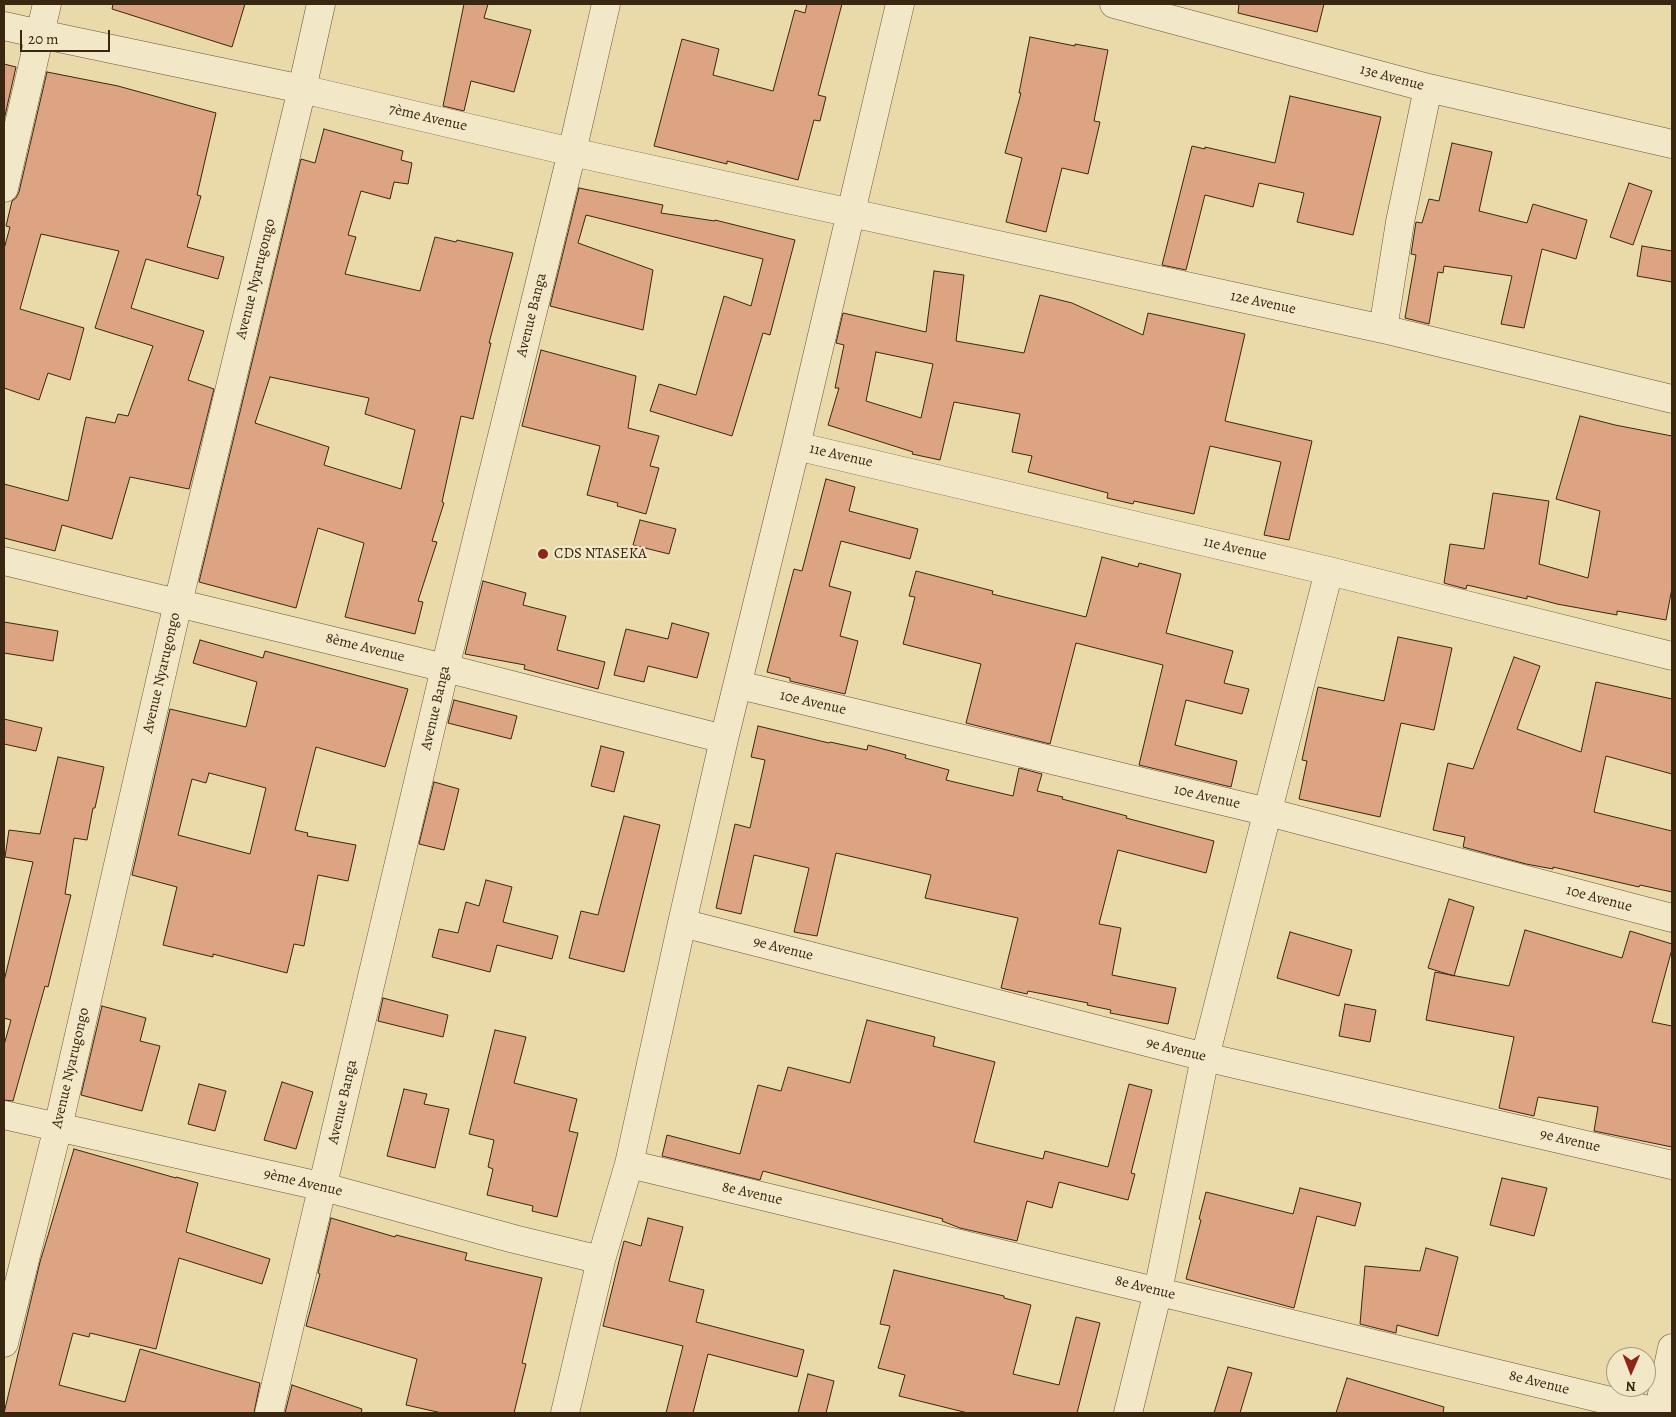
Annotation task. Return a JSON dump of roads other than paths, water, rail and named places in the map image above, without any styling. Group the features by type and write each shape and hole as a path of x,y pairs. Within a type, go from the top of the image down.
{"street":[{"path":"4,188 47,4"},
{"name":"Avenue Nyarugongo","path":"4,1343 58,1127 178,603 321,4"},
{"name":"Avenue Banga","path":"269,1413 324,1187 445,668 572,152 606,4"},
{"path":"565,1413 601,1260 629,1164 724,739 796,446 900,4"},
{"name":"13e Avenue","path":"1114,4 1428,88 1672,144"},
{"name":"7ème Avenue","path":"4,26 302,89 572,152 851,213"},
{"path":"1383,329 1400,222 1428,88"},
{"name":"12e Avenue","path":"851,213 1383,329 1672,399"},
{"name":"11e Avenue","path":"796,446 1329,571 1672,656"},
{"name":"8ème Avenue","path":"4,561 445,668 724,739"},
{"path":"1128,1413 1158,1291 1205,1057 1329,571"},
{"name":"10e Avenue","path":"738,685 1268,812 1672,918"},
{"name":"9e Avenue","path":"682,923 1205,1057 1672,1165"},
{"name":"9ème Avenue","path":"4,1115 324,1187 514,1239 601,1260"},
{"name":"8e Avenue","path":"629,1164 1659,1413"},
{"path":"1659,1413 1672,1348"}],"place":[{"name":"CDS NTASEKA","path":"543,554"}]}
